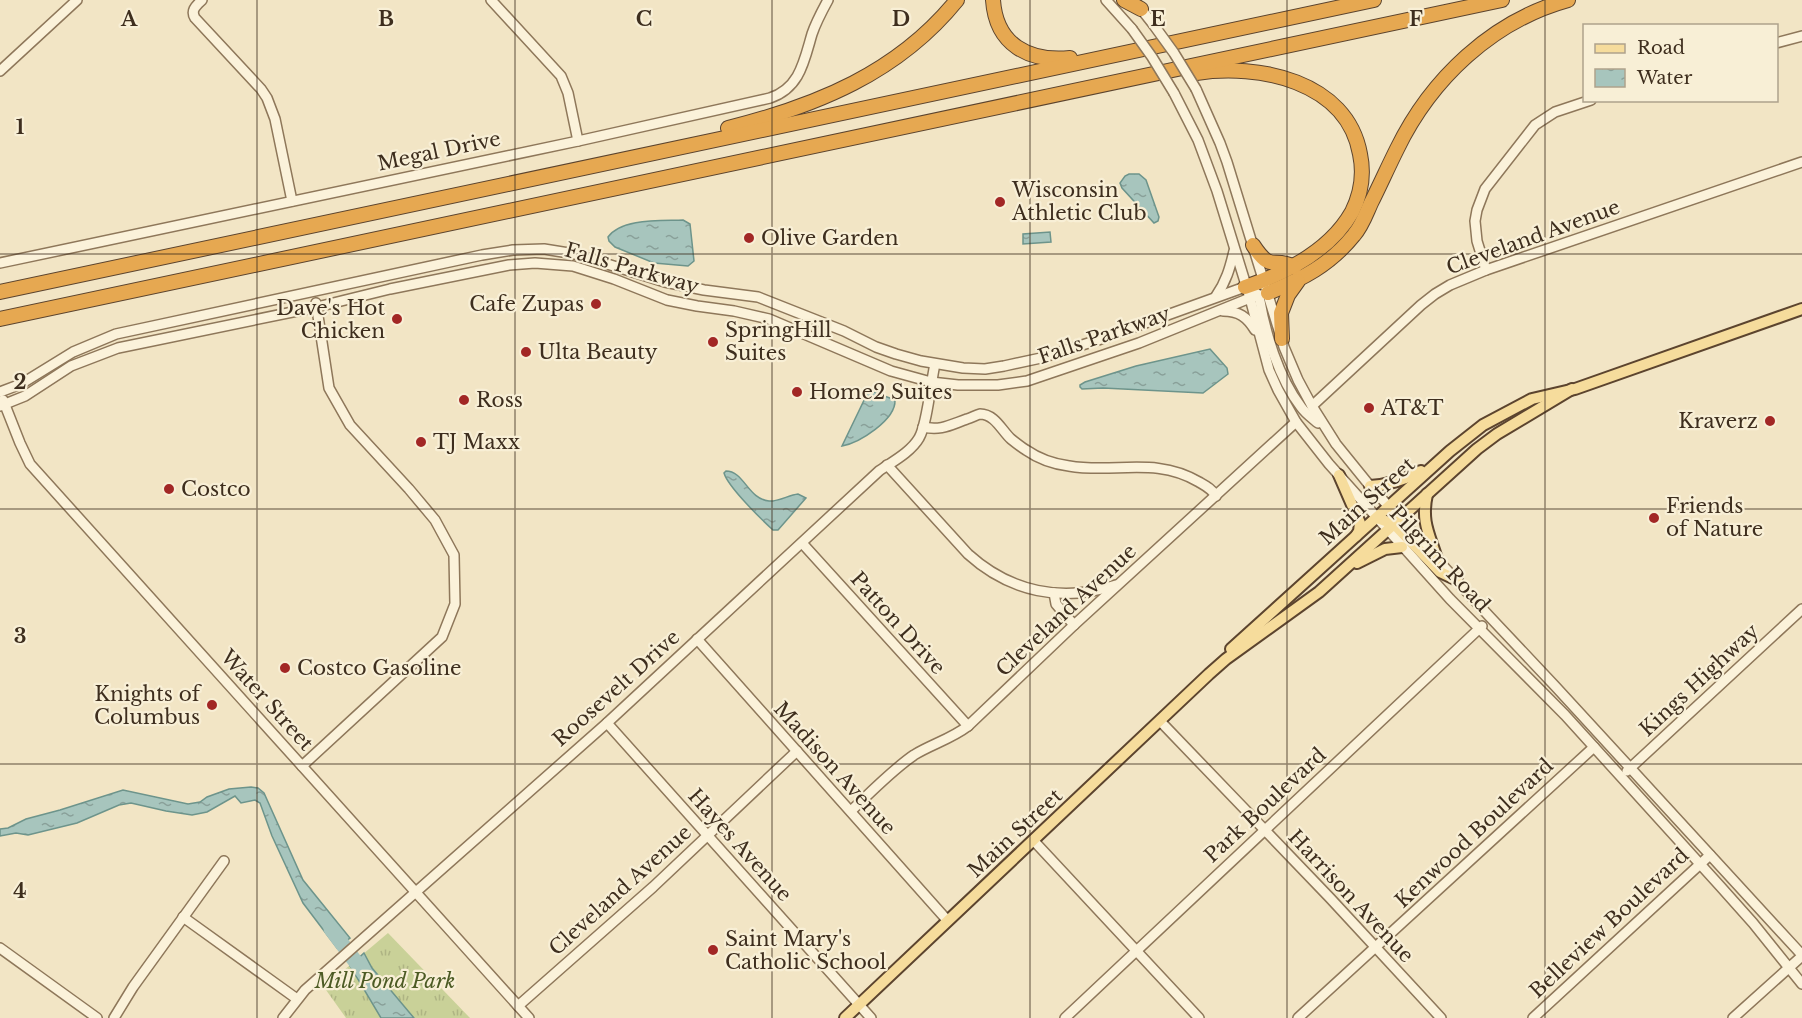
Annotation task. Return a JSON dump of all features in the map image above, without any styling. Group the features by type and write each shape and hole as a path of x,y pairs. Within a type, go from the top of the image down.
{"highway":[{"path":"510,184 770,118 827,97 850,86 892,60 920,38 957,0"},
{"path":"993,0 997,21 1010,40 1030,55 1055,59 1076,57 1272,16 1317,12"},
{"path":"1124,0 1138,4"},
{"path":"0,292 1374,0"},
{"path":"0,319 1502,0"},
{"path":"1257,291 1298,281 1327,263 1357,233 1409,125 1450,71 1499,31 1534,12 1568,0"},
{"path":"891,130 977,119 1198,73 1227,70 1280,76 1315,92 1337,110 1353,132 1362,163 1360,190 1348,218 1329,240 1294,267 1257,291"},
{"path":"1253,245 1268,262 1294,267"},
{"path":"1282,339 1281,313 1288,295 1298,281"}],"main road":[{"name":"Main Street","path":"1209,674 1242,638 1435,465 1469,435 1500,415 1532,399 1572,389 1802,309"},
{"name":"Main Street","path":"845,1018 1226,659 1303,605 1477,449 1509,426 1572,389"},
{"path":"1500,415 1509,426"},
{"path":"1371,486 1394,483 1435,465"},
{"path":"1339,476 1360,524 1355,538"},
{"path":"1427,494 1425,519 1437,559"},
{"path":"1377,518 1394,524 1440,572 1456,580"},
{"path":"1341,572 1385,549 1402,547"}],"street":[{"path":"202,0 193,12 195,18 267,98 275,119 292,201"},
{"path":"491,0 561,76 568,93 578,141"},
{"name":"Megal Drive","path":"0,263 761,101 780,94 792,84 801,71 815,25 828,0"},
{"name":"Pilgrim Road","path":"1106,0 1132,29 1174,93 1202,148 1234,248 1282,339 1311,406 1327,432 1390,506 1402,547 1565,715 1753,922 1802,984"},
{"path":"0,71 72,2"},
{"name":"Pilgrim Road","path":"1138,4 1174,53 1196,89 1220,143 1253,245 1259,338 1278,390 1296,422 1339,476 1377,518"},
{"path":"1778,43 1802,36"},
{"path":"1486,270 1477,241 1475,220 1485,189 1536,125 1555,112 1585,102"},
{"name":"Cleveland Avenue","path":"1311,406 1421,304 1450,285 1486,270 1802,162"},
{"path":"1215,297 1223,287 1229,272 1234,248"},
{"name":"Falls Parkway","path":"0,392 21,384 73,351 116,334 513,250 544,249 575,254 664,282 758,297 844,331 876,347 912,359 935,364 985,369 1031,360 1098,340 1215,297 1257,291"},
{"name":"Falls Parkway","path":"3,405 25,396 71,366 118,348 490,268 535,263 573,266 606,276 667,300 769,319 891,371 931,382 981,385 1027,381 1139,343 1220,311 1257,291"},
{"path":"1257,291 1265,325 1283,378 1301,407 1327,432"},
{"path":"302,766 442,637 455,604 454,555 435,520 350,425 329,388 315,292"},
{"path":"1220,311 1231,311 1248,319 1259,338"},
{"name":"Roosevelt Drive","path":"283,1018 305,990 607,723 887,465 913,446 920,438 923,428 935,364"},
{"name":"Water Street","path":"0,392 3,405 30,464 529,1018"},
{"path":"923,428 936,430 980,414 991,417 1011,439 1048,461 1082,468 1139,466 1173,471 1193,478 1213,491 1216,496"},
{"name":"Cleveland Avenue","path":"851,811 909,759 968,726 1074,625 1296,422"},
{"path":"887,465 968,554 981,566 1003,579 1038,592 1053,593 1076,593 1120,584"},
{"name":"Pilgrim Road","path":"1394,524 1437,559 1802,956"},
{"name":"Patton Drive","path":"802,543 968,726"},
{"path":"1053,593 1056,603 1074,625"},
{"name":"Kings Highway","path":"1621,777 1802,609"},
{"name":"Park Boulevard","path":"1065,1018 1491,618"},
{"name":"Madison Avenue","path":"697,639 947,920"},
{"path":"1565,715 1575,707"},
{"name":"Harrison Avenue","path":"1160,721 1264,831 1274,838 1441,1018"},
{"name":"Hayes Avenue","path":"607,723 872,1018"},
{"name":"Kenwood Boulevard","path":"1298,1018 1594,747"},
{"name":"Cleveland Avenue","path":"518,1006 653,887 797,751"},
{"path":"1033,840 1199,1018"},
{"name":"Belleview Boulevard","path":"1533,1018 1710,855"},
{"path":"114,1018 133,987 224,861"},
{"path":"183,917 297,999"},
{"path":"0,948 97,1018"},
{"path":"1733,1018 1802,956"}],"green space":[{"name":"Mill Pond Park","path":"388,933 470,1018 346,1018 326,990 343,971"}],"water":[{"path":"1129,174 1139,174 1146,180 1159,217 1158,221 1154,223 1122,188 1120,183"},
{"path":"683,220 690,224 694,261 688,266 654,263 615,247 609,241 608,237 623,226 653,221"},
{"path":"1050,232 1051,242 1023,244 1023,234"},
{"path":"1210,349 1227,368 1228,374 1203,393 1082,389 1080,387 1085,382 1136,366"},
{"path":"869,390 895,400 894,408 883,423 867,435 842,446"},
{"path":"726,471 737,475 751,491 762,499 772,501 798,494 806,498 778,530 773,530 732,486 724,473"},
{"path":"258,788 264,793 303,880 350,938 337,948 303,903 272,836 260,803 255,800 241,803 235,796 207,812 192,815 131,803 119,805 77,823 28,835 16,833 0,836 0,829 8,828 26,819 123,790 188,804 200,802 229,789"},
{"path":"364,953 372,968 414,1018 381,1018 350,966"}],"waterway":[{"path":"331,929 367,977"}],"place":[{"name":"Wisconsin Athletic Club","path":"1000,202"},
{"name":"Olive Garden","path":"749,238"},
{"name":"Cafe Zupas","path":"596,304"},
{"name":"Dave's Hot Chicken","path":"397,319"},
{"name":"SpringHill Suites","path":"713,342"},
{"name":"Ulta Beauty","path":"526,352"},
{"name":"Home2 Suites","path":"797,392"},
{"name":"Ross","path":"464,400"},
{"name":"AT&T","path":"1369,408"},
{"name":"Kraverz","path":"1770,421"},
{"name":"TJ Maxx","path":"421,442"},
{"name":"Costco","path":"169,489"},
{"name":"Friends of Nature","path":"1654,518"},
{"name":"Costco Gasoline","path":"285,668"},
{"name":"Knights of Columbus","path":"212,705"},
{"name":"Saint Mary's Catholic School","path":"713,950"}]}
